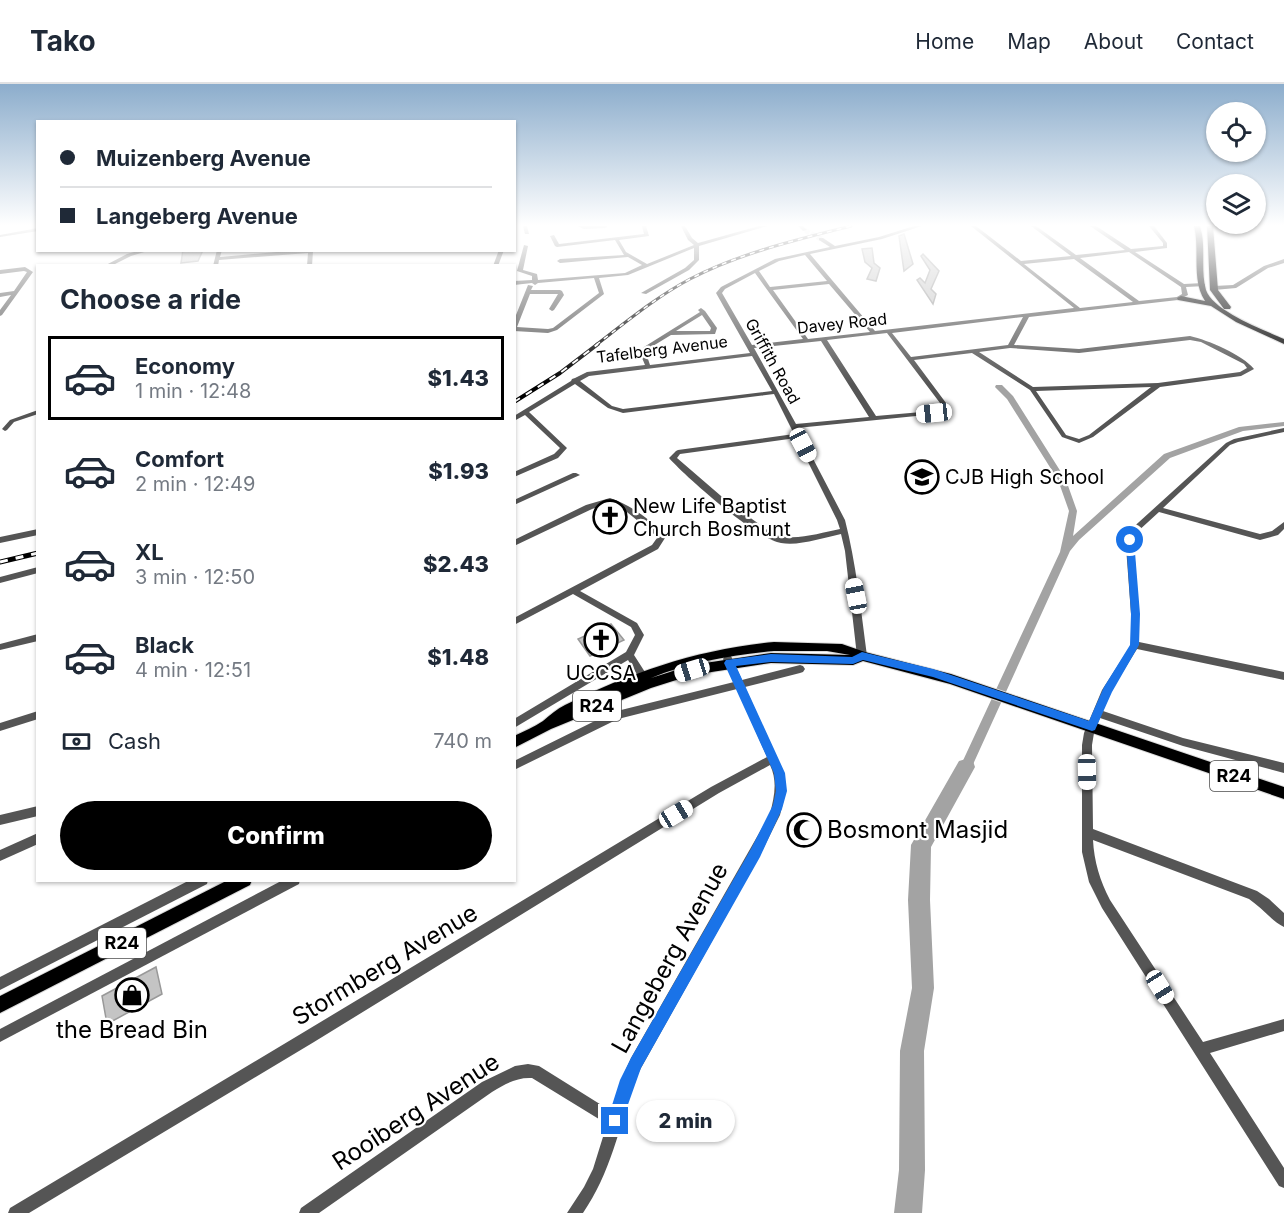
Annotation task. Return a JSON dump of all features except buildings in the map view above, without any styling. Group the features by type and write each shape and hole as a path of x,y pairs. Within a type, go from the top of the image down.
{"main road":[{"path":"1202,279 1204,294 1213,304"},
{"path":"1213,279 1219,299 1229,308 1284,336"},
{"path":"1183,296 1213,304 1284,342"},
{"name":"R24","path":"516,741 546,726 572,718 644,679 692,670 727,657 853,660 862,656 915,668 1284,792"},
{"name":"R24","path":"0,1005 241,882"}],"street":[{"path":"0,314 25,279"},
{"path":"516,322 534,279"},
{"path":"516,283 578,279"},
{"path":"516,329 548,332 555,329 602,293 597,279"},
{"path":"644,293 669,279"},
{"name":"Griffith Road","path":"741,279 723,288 719,293 776,392 838,513 845,531 856,596 862,656"},
{"path":"762,279 806,340"},
{"path":"828,279 874,333"},
{"path":"1040,279 1078,309"},
{"path":"1105,279 1138,303"},
{"path":"1172,279 1183,286 1203,285"},
{"path":"1213,279 1226,284 1237,284"},
{"path":"1214,288 1231,288 1246,279"},
{"path":"769,289 831,282"},
{"path":"1183,286 1183,296"},
{"path":"530,291 560,292 561,295 552,309"},
{"path":"0,295 16,292"},
{"name":"Davey Road","path":"753,350 806,340 1183,296"},
{"path":"648,366 643,356 644,351 670,333 702,311 714,328 713,333 670,333"},
{"path":"1010,346 1027,316"},
{"path":"794,426 934,413 943,408 943,403 888,331"},
{"path":"910,359 1010,346 1078,351 1194,338 1246,363 1251,369 1241,374 1158,385 1032,389"},
{"path":"823,339 874,419"},
{"name":"Tafelberg Avenue","path":"516,418 574,380 594,372 753,350"},
{"path":"974,351 1032,389 1061,433 1079,441 1091,436 1158,385"},
{"path":"574,380 610,407 623,411 776,392"},
{"path":"5,429 12,421 36,413"},
{"path":"516,474 556,456 564,448 526,413"},
{"path":"1284,430 1232,442 1135,529 1131,536 1135,645 1107,690 1092,727 1086,759 1087,832 1092,874 1099,891 1284,1181"},
{"path":"798,436 678,452 673,458 757,528 773,538 787,540 845,531"},
{"path":"516,503 576,475"},
{"path":"516,542 589,507 610,500 625,506 660,536 660,542 655,548 516,621"},
{"path":"1158,509 1260,537 1271,535 1284,525"},
{"path":"0,540 36,531"},
{"path":"0,579 36,570"},
{"path":"516,723 629,655 639,640 640,635 636,627 574,591"},
{"path":"0,647 36,638"},
{"path":"1135,645 1284,676"},
{"path":"629,655 644,679"},
{"path":"727,657 772,759"},
{"path":"516,765 616,715 800,669"},
{"path":"1099,714 1183,742 1284,768"},
{"path":"0,727 36,716"},
{"name":"Langeberg Avenue","path":"574,1213 589,1192 599,1172 628,1080 636,1063 756,853 774,815 781,784 772,759"},
{"name":"Stormberg Avenue","path":"15,1213 715,790 772,759"},
{"path":"0,820 36,811"},
{"path":"1087,832 1253,895 1281,917"},
{"path":"0,856 36,839"},
{"path":"0,984 199,882"},
{"path":"0,1036 291,882"},
{"path":"1199,1050 1284,1025"},
{"name":"Rooiberg Avenue","path":"306,1213 487,1087 520,1071 534,1071 615,1121"}],"waterway":[{"path":"966,767 1065,552 1073,511 1062,480 1010,398 999,387"},
{"path":"1067,549 1076,538 1167,456 1242,429 1284,424"},
{"path":"908,1213 912,1170 912,1051 923,988 919,900 921,845 966,767"}],"railway":[{"path":"596,345 642,310 691,279"},
{"path":"516,401 560,373 598,344"},
{"path":"0,562 36,553"}],"place":[{"name":"CJB High School","path":"922,477"},
{"name":"New Life Baptist Church Bosmunt","path":"610,517"},
{"name":"UCCSA","path":"601,640"},
{"name":"Bosmont Masjid","path":"804,830"},
{"name":"the Bread Bin","path":"132,995"}],"route":[{"path":"615,1121 636,1063 756,853 778,805 781,791 779,773 729,663 796,657 853,660 862,656 933,673 1092,727 1107,690 1135,645 1136,627 1130,540"}]}
